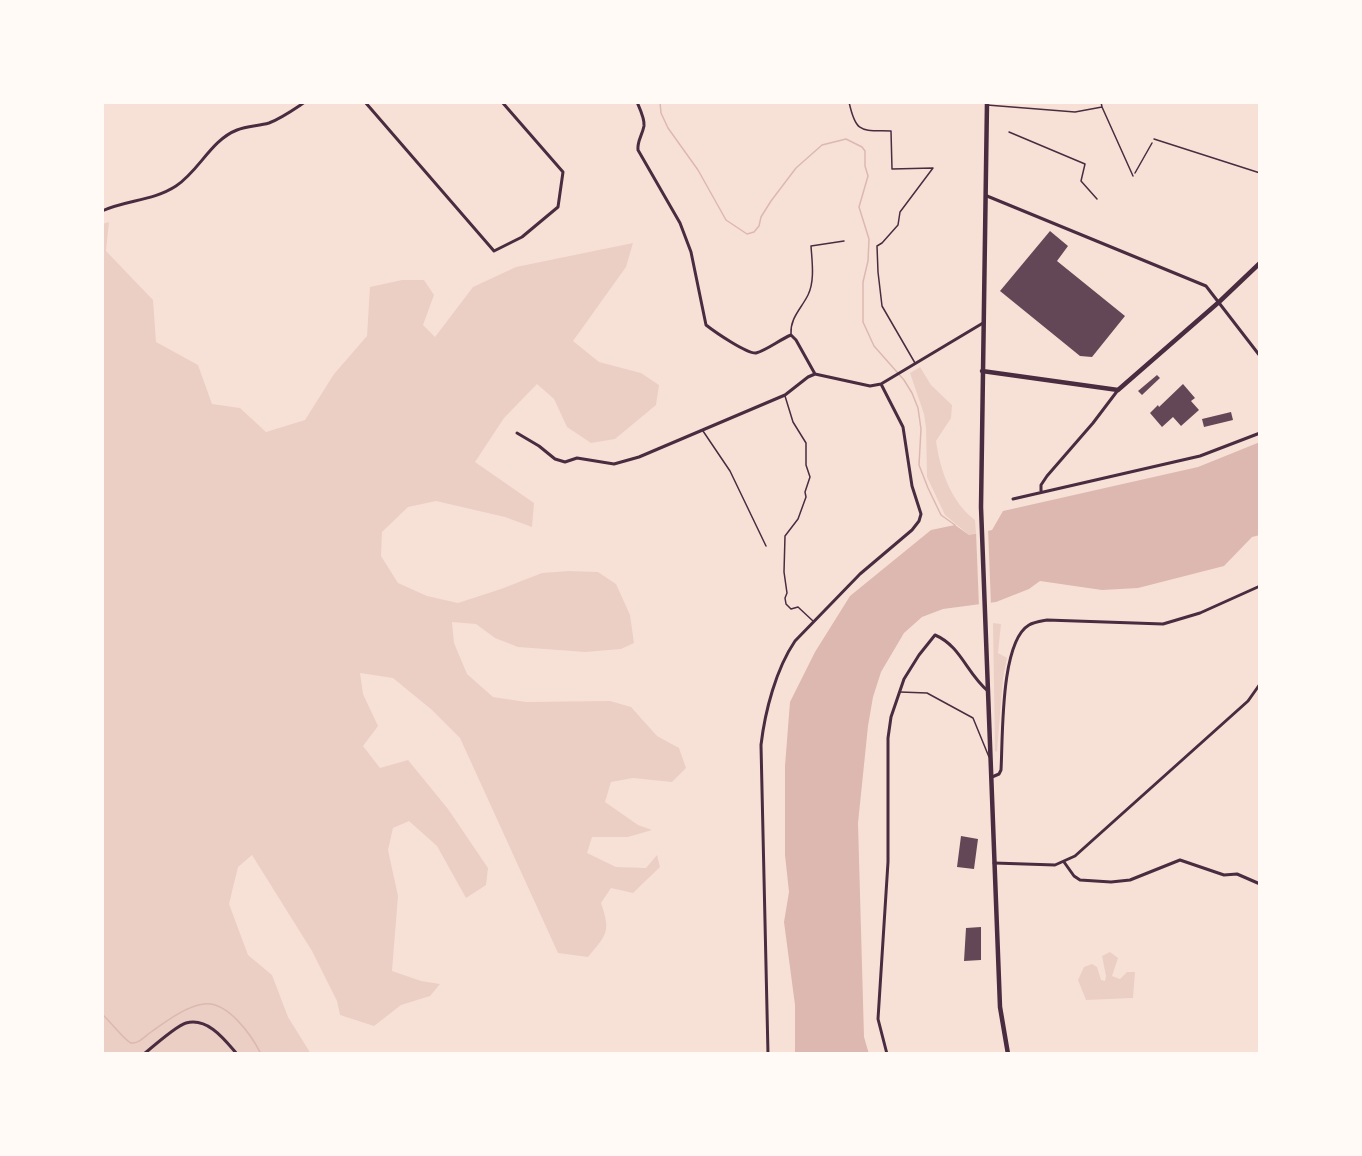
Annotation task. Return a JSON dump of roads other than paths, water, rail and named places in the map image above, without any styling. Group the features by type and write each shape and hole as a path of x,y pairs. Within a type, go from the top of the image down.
{"main road":[{"path":"987,103 982,516 1000,1007 1008,1054"},
{"path":"982,371 1118,390 1260,263"}],"street":[{"path":"102,211 163,193 191,173 222,139 237,130 281,118 305,102"},
{"path":"365,102 494,251 522,237 558,207 563,172 502,102"},
{"path":"637,102 644,121 644,127 637,143 638,150 680,223 691,252 706,325 739,348 752,353 759,352 791,335 815,374"},
{"path":"985,195 1206,286 1260,356"},
{"path":"517,433 555,459 565,462 578,458 614,464 639,458 785,395 815,374 870,386 881,384 983,323"},
{"path":"768,1054 761,745 768,705 788,650 860,574 887,553 919,521 921,514 912,486 903,427 881,384"},
{"path":"1041,491 1041,486 1047,476 1118,390"},
{"path":"1013,499 1200,456 1260,433"},
{"path":"991,777 999,774 1001,770 1006,676 1011,656 1022,631 1030,624 1047,620 1163,624 1200,613 1260,586"},
{"path":"887,1054 878,1019 888,861 888,738 891,717 910,668 935,635 950,643 975,681 988,692"},
{"path":"994,863 1046,865 1064,862 1086,848 1248,701 1260,684"},
{"path":"1064,862 1074,876 1080,880 1112,882 1130,880 1180,860 1224,875 1237,874 1260,884"},
{"path":"144,1054 186,1023 213,1028 237,1054"}],"lane":[{"path":"849,102 853,121 864,130 891,131 892,169 933,168 900,212 897,225 877,246 882,306 915,364"},
{"path":"1101,102 1133,176"},
{"path":"987,103 1076,112 1102,108"},
{"path":"1009,132 1085,164 1081,181 1097,199"},
{"path":"1154,139 1260,173"},
{"path":"791,335 793,319 810,293 813,270 811,246 844,242"},
{"path":"785,395 793,422 806,443 806,465 810,477 798,519 785,536 784,572 787,592 785,598 786,604 791,609 798,607 813,622"},
{"path":"703,430 730,471 766,546"},
{"path":"900,692 927,693 973,718 991,761"}],"waterway":[{"path":"660,102 661,113 668,128 698,170 726,220 747,234 754,232 759,226 761,217 771,201 796,168 822,145 846,139 865,151 868,176 859,207 869,239 868,261 863,282 863,322 874,346 904,380 912,393 918,408 921,429 919,465 941,515 955,525"},
{"path":"102,1014 125,1039 134,1043 183,1011 197,1005 213,1005 222,1008 238,1021 261,1054"}]}
